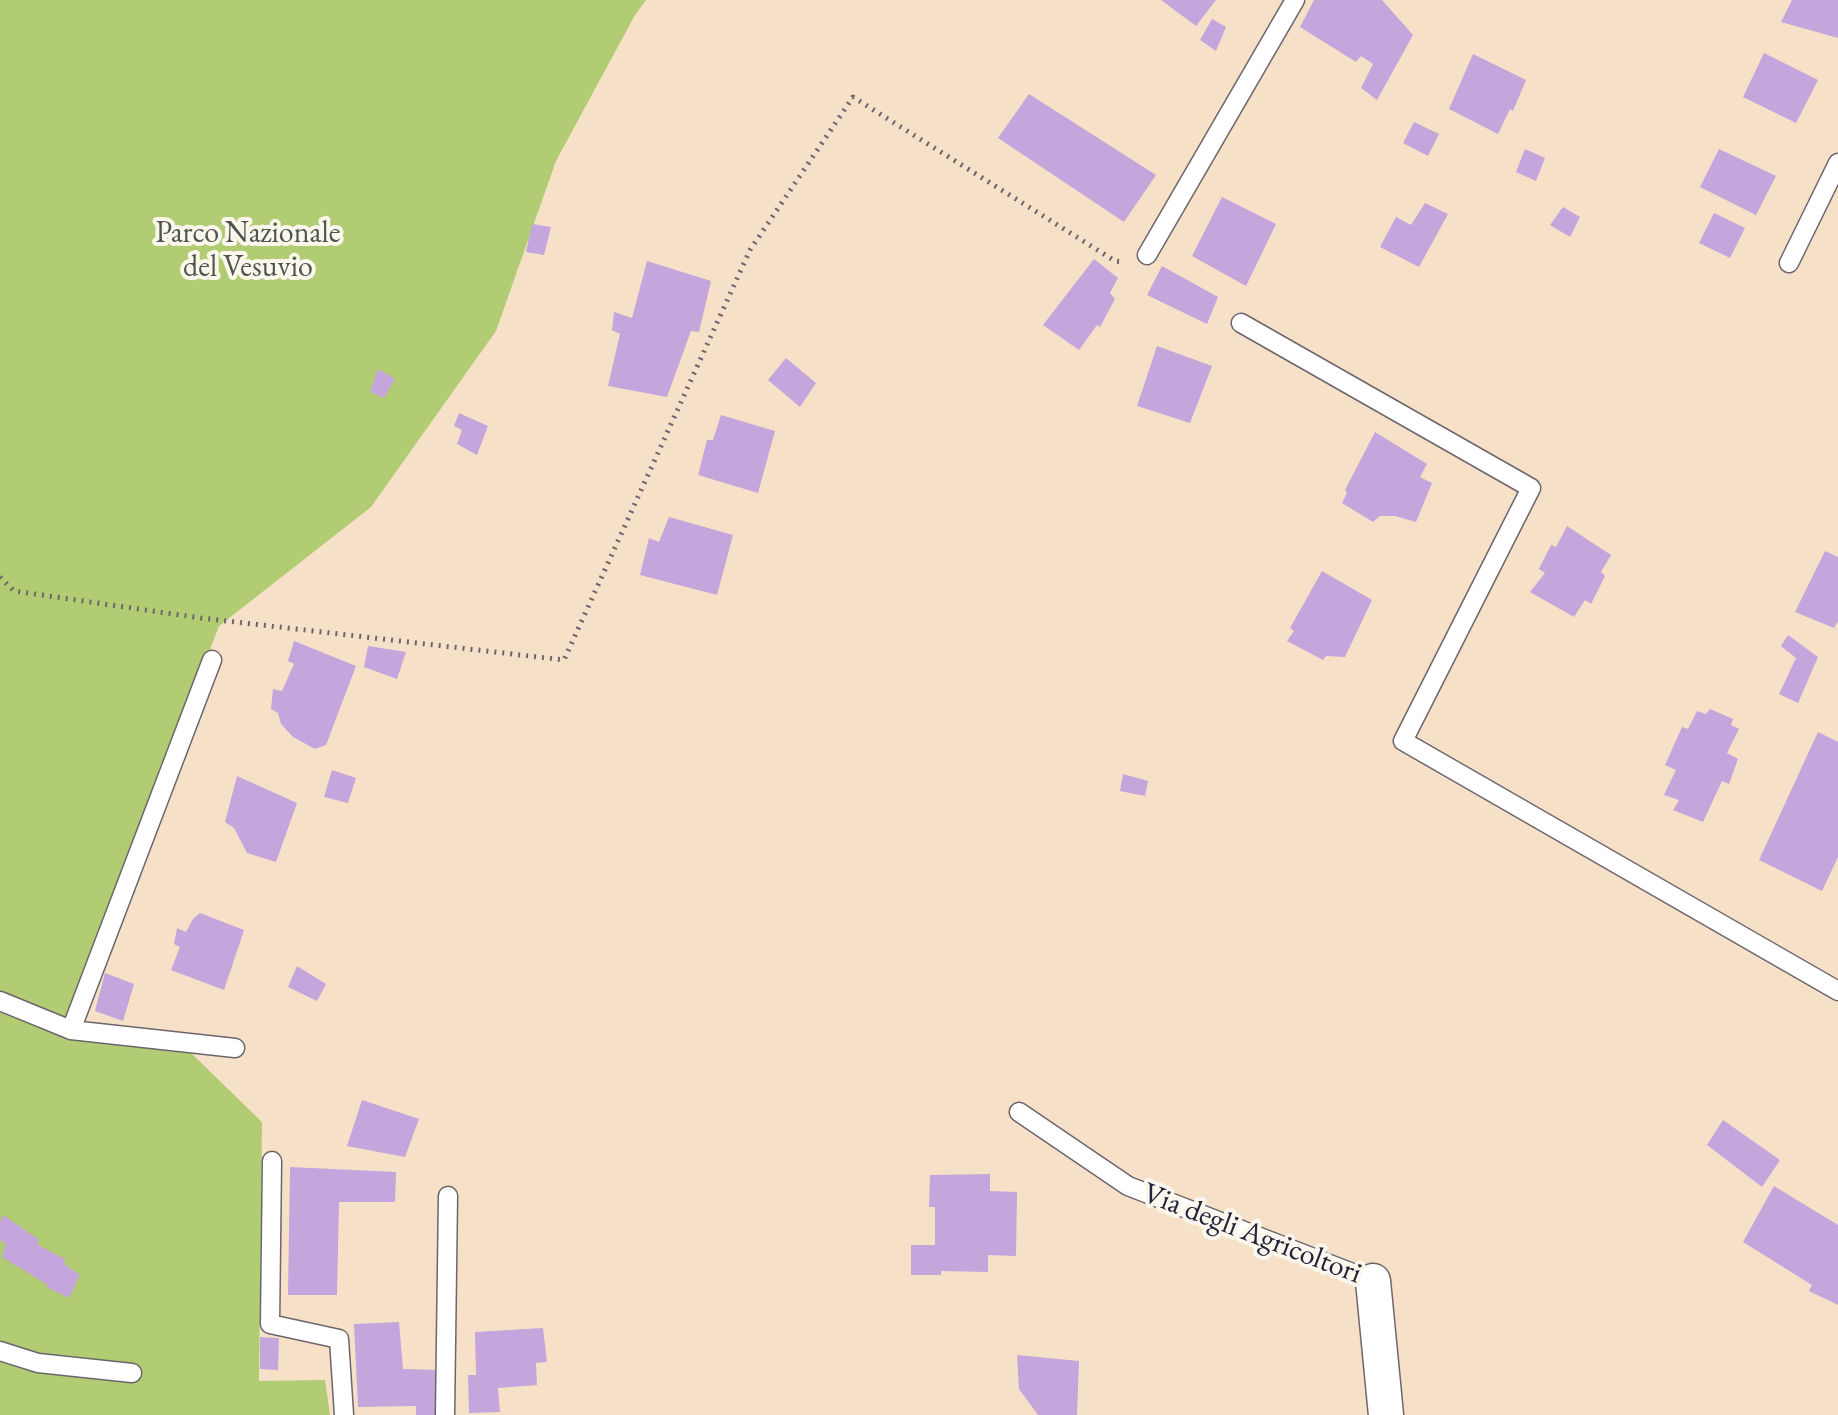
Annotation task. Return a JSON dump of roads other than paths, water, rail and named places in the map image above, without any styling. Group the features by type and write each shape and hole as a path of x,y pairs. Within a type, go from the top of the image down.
{"street":[{"name":"Via degli Agricoltori","path":"1373,1281 1386,1415"}],"lane":[{"path":"1147,255 1295,0"},
{"path":"1789,263 1838,163"},
{"path":"1241,323 1531,488 1403,741 1838,991"},
{"path":"71,1030 212,660"},
{"path":"0,1001 71,1030 235,1048"},
{"name":"Via degli Agricoltori","path":"1019,1112 1128,1186 1373,1281"},
{"path":"272,1161 270,1324 339,1339 344,1415"},
{"path":"445,1415 448,1196"},
{"path":"0,1351 38,1363 132,1373"}],"park label":[{"name":"Parco Nazionale del Vesuvio","path":"248,251"}]}
